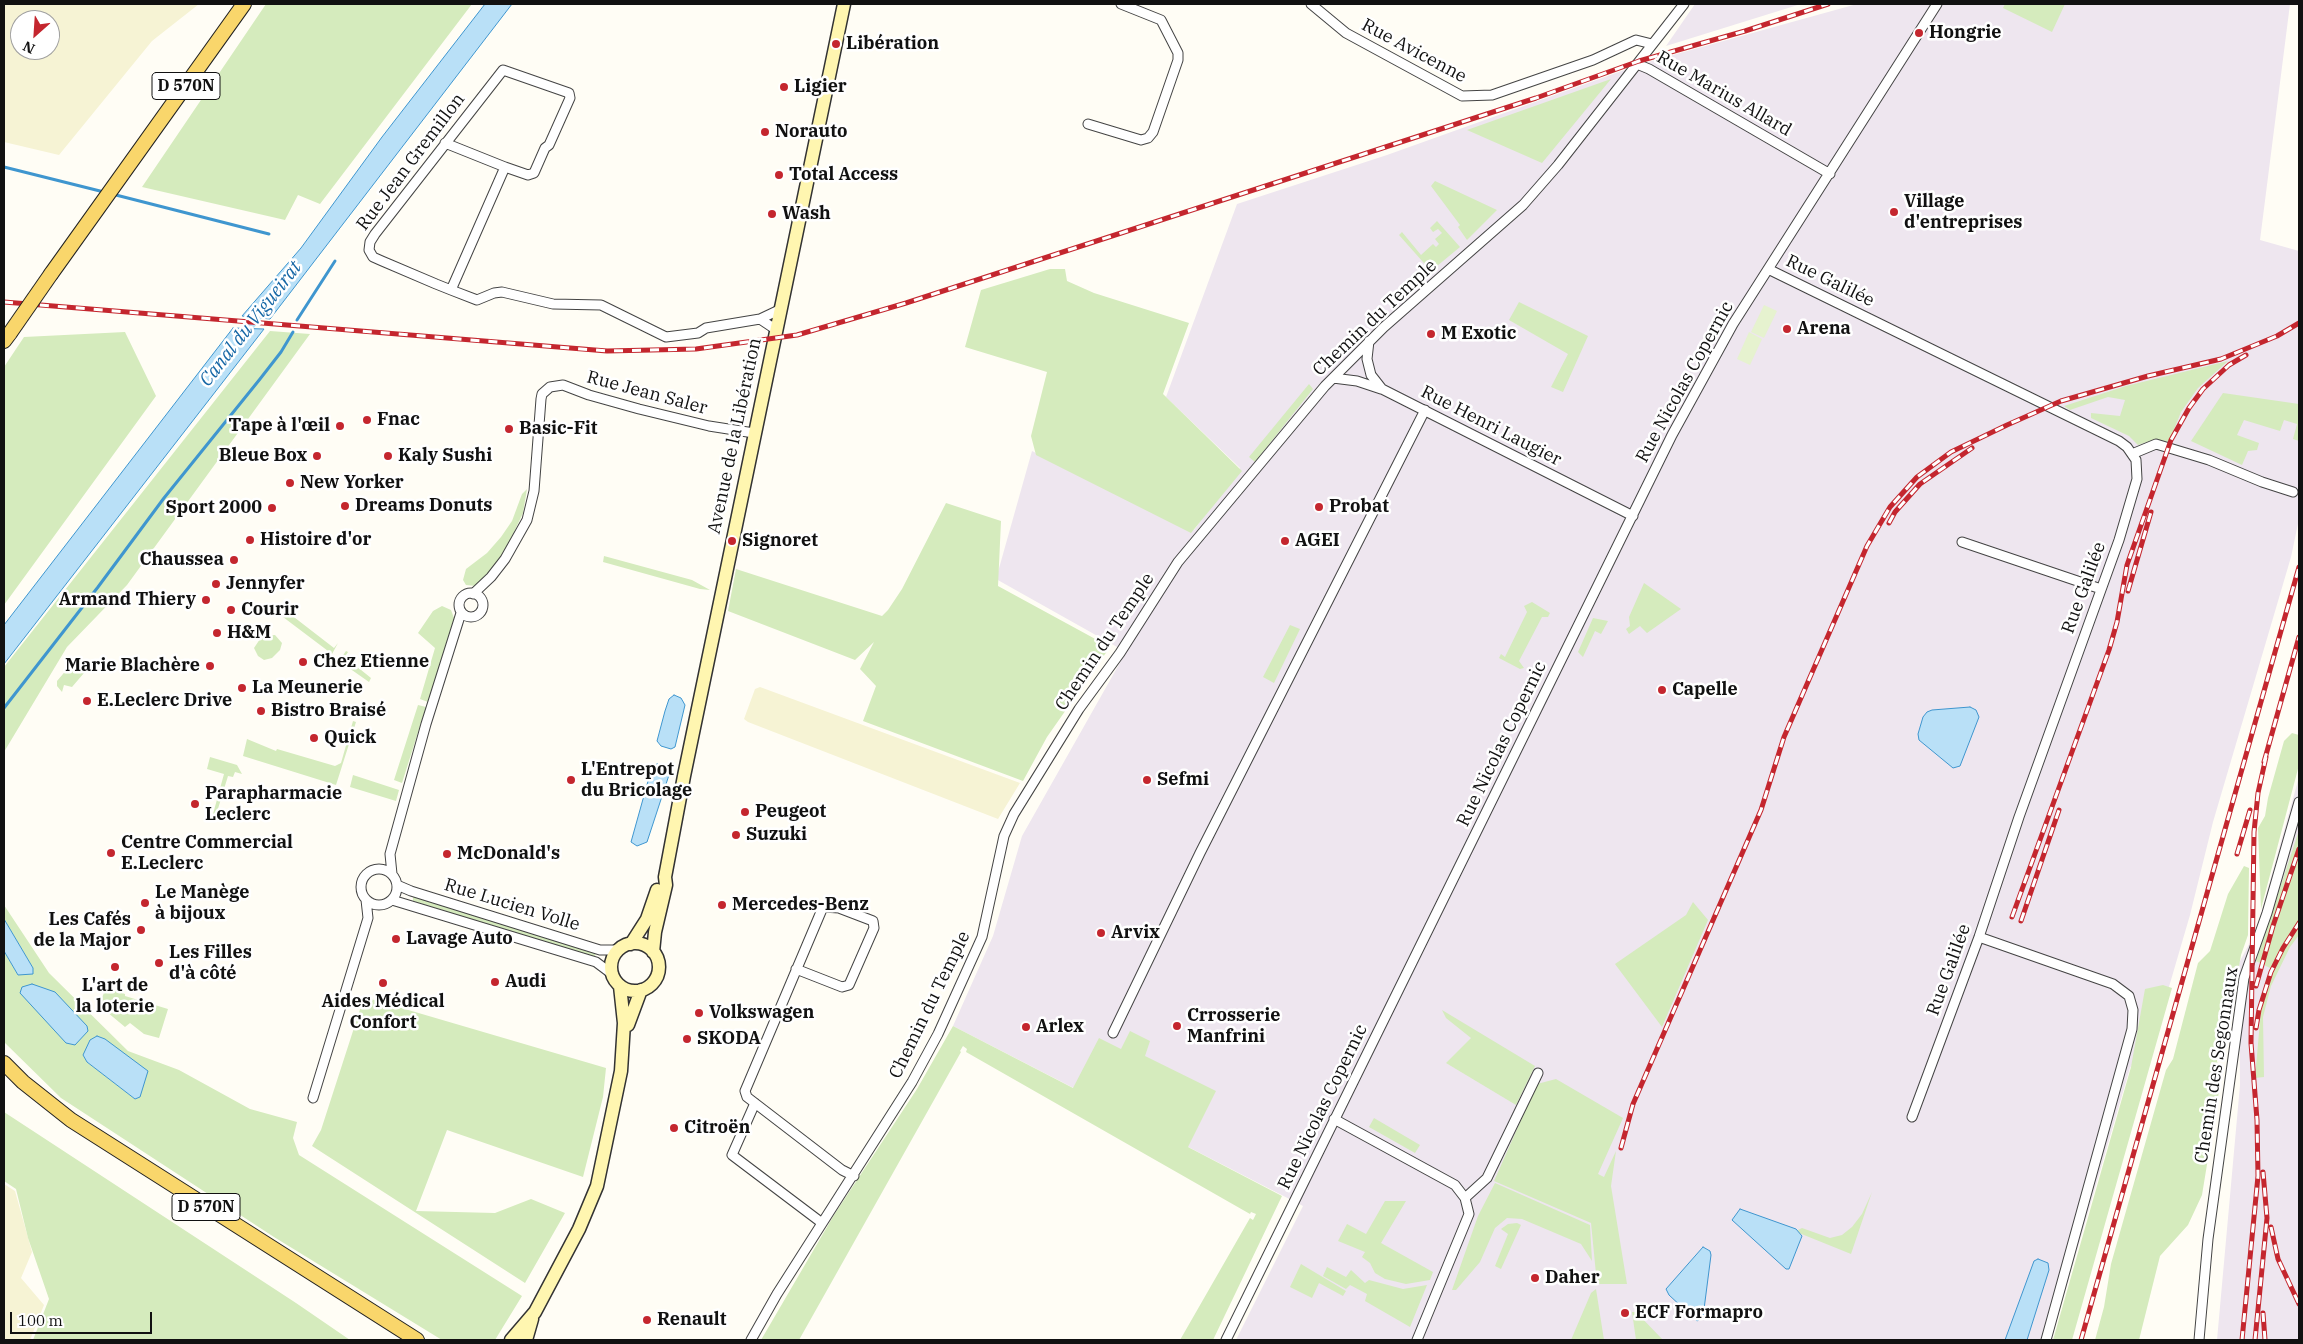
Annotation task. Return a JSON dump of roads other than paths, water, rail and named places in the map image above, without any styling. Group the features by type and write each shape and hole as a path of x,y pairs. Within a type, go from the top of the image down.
{"main road":[{"name":"D 570N","path":"7,337 244,4"},
{"name":"Avenue de la Libération","path":"653,952 655,932 666,885 665,877 754,433 844,4"},
{"name":"Avenue de la Libération","path":"631,944 647,919 659,884 665,877"},
{"path":"511,1340 534,1312 579,1229 597,1186 617,1094 623,1045 624,1005 620,986 612,974 612,961 619,950 631,944 639,944 653,952 658,962 657,975 654,982 641,990 634,991 620,986"},
{"path":"623,1045 634,1006 641,990"},
{"name":"D 570N","path":"4,1063 22,1082 71,1120 417,1340"},
{"path":"526,1340 534,1312"}],"street":[{"path":"1088,124 1141,140 1148,138 1153,132 1178,60 1178,53 1160,20 1121,4"},
{"name":"Rue Avicenne","path":"1311,4 1346,34 1462,96 1492,95 1593,60 1636,40 1652,44"},
{"name":"Rue Nicolas Copernic","path":"1226,1340 1633,516 1713,360 1768,269 1937,4"},
{"name":"Rue Marius Allard","path":"1680,5 1637,64 1649,69 1830,174"},
{"name":"Chemin du Temple","path":"751,1340 822,1223 854,1176 912,1082 938,1034 982,937 1004,836 1019,805 1079,709 1120,653 1178,562 1251,472 1333,378 1369,341 1523,205 1558,165 1637,64"},
{"name":"Rue Jean Gremillon","path":"451,290 373,257 369,250 370,242 503,70 569,93 570,98 550,145 545,148 534,173 528,175 505,167"},
{"path":"445,143 505,167 451,290 477,300 502,292 553,304 601,305 666,337 698,333 706,328 760,318 779,310"},
{"name":"Rue Galilée","path":"1768,269 2101,432 2119,442 2132,454 2137,469 2136,486 2101,589 1979,937 1912,1117"},
{"path":"760,318 775,329"},
{"path":"1369,341 1368,359 1371,375 1382,389"},
{"name":"Rue Henri Laugier","path":"1333,378 1357,381 1382,389 1633,516"},
{"name":"Rue Jean Saler","path":"491,578 528,520 534,491 542,394 550,387 563,385 589,396 639,409 708,426 754,433"},
{"path":"1113,1033 1200,853 1425,410"},
{"path":"2132,454 2156,444 2209,460 2262,482 2293,492"},
{"path":"1962,542 2101,589"},
{"path":"473,594 491,578"},
{"path":"464,615 479,614 491,578"},
{"path":"464,615 459,607 460,600 466,595 473,594 479,596 482,602"},
{"path":"368,918 382,905 396,896 397,885 392,874 390,854 426,724 452,644 464,615"},
{"name":"Chemin des Segonnaux","path":"2199,1340 2208,1239 2244,978 2267,913 2299,802"},
{"path":"313,1098 368,918 366,900 361,889 362,882 369,872 374,870 390,854"},
{"path":"374,870 387,870 392,874"},
{"name":"Rue Lucien Volle","path":"397,885 600,950 619,950"},
{"path":"366,900 376,905 382,905"},
{"path":"392,900 596,962 612,974"},
{"path":"796,970 842,987 849,985 874,928 873,921 838,908 822,907 745,1091 747,1097 842,1170 854,1176"},
{"path":"1979,937 2113,984 2129,996 2133,1010 2132,1029 2046,1340"},
{"path":"1465,1198 1487,1178 1538,1073"},
{"path":"755,1103 732,1155 822,1223"},
{"path":"1334,1118 1455,1185 1465,1198 1469,1214 1417,1340"}],"water":[{"path":"485,4 512,4 270,319 242,316 301,248 382,137"},
{"path":"233,328 264,329 4,664 4,625"},
{"path":"674,695 681,698 685,705 675,747 671,749 661,746 657,741 669,699"},
{"path":"1970,707 1976,710 1979,717 1960,766 1953,768 1919,740 1918,734 1923,717 1927,712"},
{"path":"657,764 666,767 669,775 647,842 637,846 631,842 650,774"},
{"path":"4,919 33,968 33,974 18,975 4,951"},
{"path":"32,984 55,992 87,1026 88,1031 75,1045 66,1043 20,993 22,987"},
{"path":"97,1036 105,1039 148,1071 140,1097 135,1099 87,1062 83,1055 90,1040"},
{"path":"1740,1209 1796,1229 1802,1236 1789,1269 1786,1269 1732,1220"},
{"path":"1703,1247 1710,1251 1711,1255 1703,1317 1697,1321 1669,1295 1666,1289"},
{"path":"2038,1259 2048,1263 2049,1270 2027,1340 2005,1340 2034,1261"}],"waterway":[{"path":"4,167 104,192"},
{"path":"112,194 269,234"},
{"path":"297,320 335,261"},
{"name":"Canal du Vigueirat","path":"239,339 264,307"},
{"path":"4,708 164,498 281,352 293,332"}],"railway":[{"path":"4,302 607,351 696,349 797,335 906,303 1536,98 1639,61 1745,31 1828,4"},
{"path":"1621,1148 1633,1104 1761,810 1784,737 1867,546 1890,507 1917,477 1951,452 2007,425 2061,401 2148,376 2221,359 2277,336 2299,323"},
{"path":"2012,917 2109,650 2117,622 2127,565 2171,440 2189,408 2203,389 2229,365 2246,355"},
{"path":"1889,523 1895,512 1920,484 1972,448"},
{"path":"2128,591 2151,512"},
{"path":"2081,1340 2299,567"},
{"path":"2264,762 2299,637"},
{"path":"2242,1340 2258,1176 2257,1120 2251,1043 2254,832 2258,793 2266,757"},
{"path":"2021,921 2059,810"},
{"path":"2237,854 2250,810"},
{"path":"2256,986 2273,926 2299,849"},
{"path":"2256,1028 2259,1010 2271,972 2299,923"},
{"path":"2255,1340 2267,1218 2263,1172"},
{"path":"2271,1227 2278,1259 2299,1304"},
{"path":"2263,1313 2265,1340"}],"place":[{"name":"Hongrie","path":"1919,33"},
{"name":"Libération","path":"836,44"},
{"name":"Ligier","path":"784,87"},
{"name":"Norauto","path":"765,132"},
{"name":"Total Access","path":"779,175"},
{"name":"Village d'entreprises","path":"1894,212"},
{"name":"Wash","path":"772,214"},
{"name":"Arena","path":"1787,329"},
{"name":"M Exotic","path":"1431,334"},
{"name":"Fnac","path":"367,420"},
{"name":"Tape à l'œil","path":"340,426"},
{"name":"Basic-Fit","path":"509,429"},
{"name":"Bleue Box","path":"317,456"},
{"name":"Kaly Sushi","path":"388,456"},
{"name":"New Yorker","path":"290,483"},
{"name":"Dreams Donuts","path":"345,506"},
{"name":"Probat","path":"1319,507"},
{"name":"Sport 2000","path":"272,508"},
{"name":"Histoire d'or","path":"250,540"},
{"name":"Signoret","path":"732,541"},
{"name":"AGEI","path":"1285,541"},
{"name":"Chaussea","path":"234,560"},
{"name":"Jennyfer","path":"216,584"},
{"name":"Armand Thiery","path":"206,600"},
{"name":"Courir","path":"231,610"},
{"name":"H&M","path":"217,633"},
{"name":"Chez Etienne","path":"303,662"},
{"name":"Marie Blachère","path":"210,666"},
{"name":"La Meunerie","path":"242,688"},
{"name":"Capelle","path":"1662,690"},
{"name":"E.Leclerc Drive","path":"87,701"},
{"name":"Bistro Braisé","path":"261,711"},
{"name":"Quick","path":"314,738"},
{"name":"L'Entrepot du Bricolage","path":"571,780"},
{"name":"Sefmi","path":"1147,780"},
{"name":"Parapharmacie Leclerc","path":"195,804"},
{"name":"Peugeot","path":"745,812"},
{"name":"Suzuki","path":"736,835"},
{"name":"Centre Commercial E.Leclerc","path":"111,853"},
{"name":"McDonald's","path":"447,854"},
{"name":"Le Manège à bijoux","path":"145,903"},
{"name":"Mercedes-Benz","path":"722,905"},
{"name":"Les Cafés de la Major","path":"141,930"},
{"name":"Arvix","path":"1101,933"},
{"name":"Lavage Auto","path":"396,939"},
{"name":"Les Filles d'à côté","path":"159,963"},
{"name":"L'art de la loterie","path":"115,967"},
{"name":"Audi","path":"495,982"},
{"name":"Aides Médical Confort","path":"383,983"},
{"name":"Volkswagen","path":"699,1013"},
{"name":"Crrosserie Manfrini","path":"1177,1026"},
{"name":"Arlex","path":"1026,1027"},
{"name":"SKODA","path":"687,1039"},
{"name":"Citroën","path":"674,1128"},
{"name":"Daher","path":"1535,1278"},
{"name":"ECF Formapro","path":"1625,1313"},
{"name":"Renault","path":"647,1320"}]}
